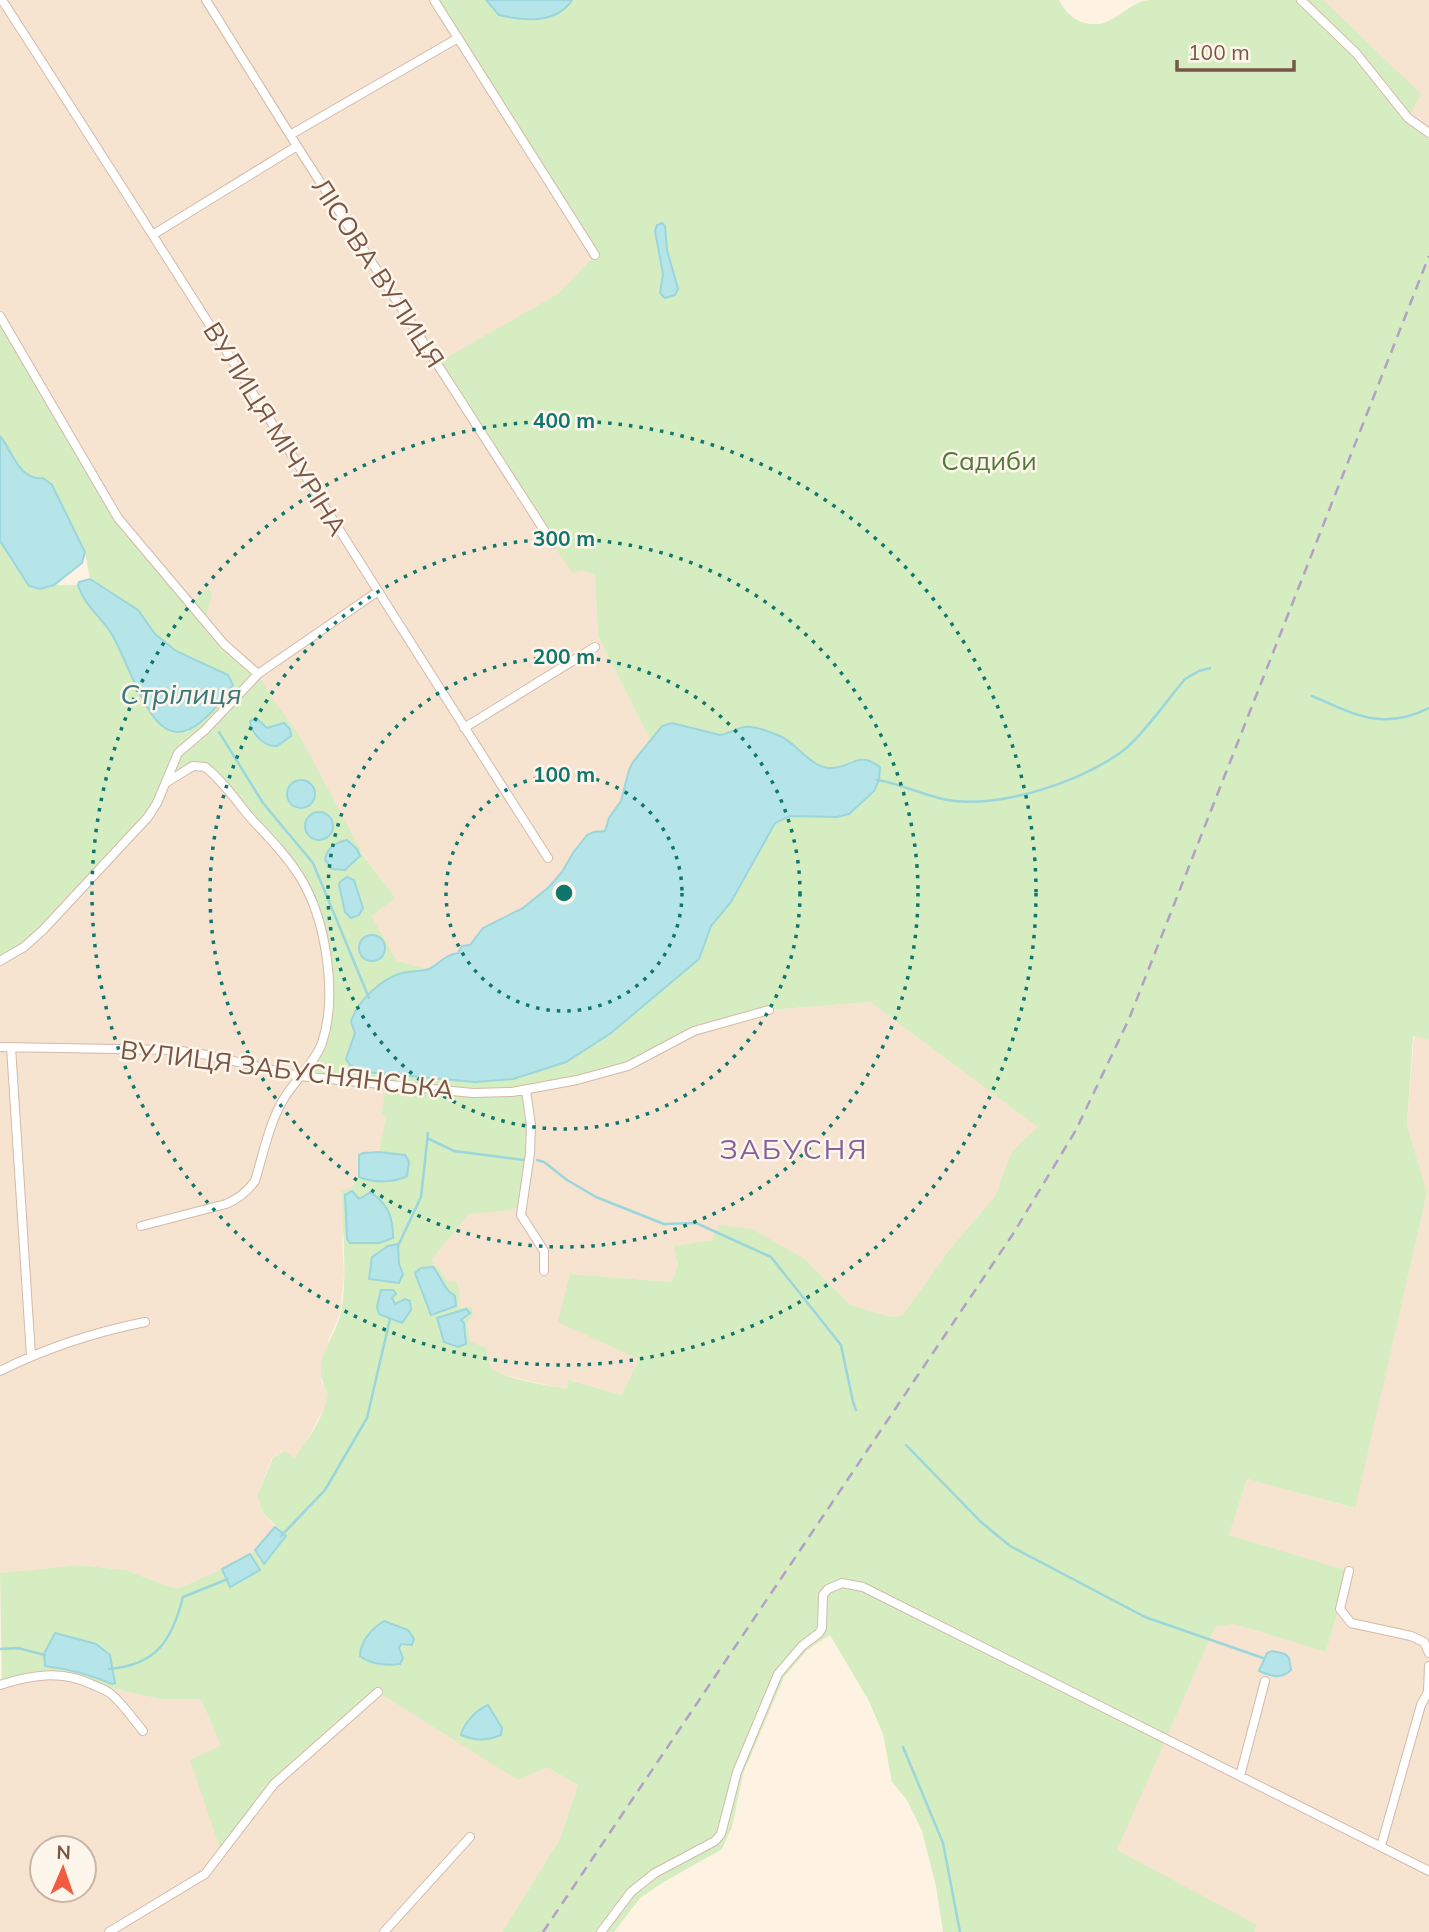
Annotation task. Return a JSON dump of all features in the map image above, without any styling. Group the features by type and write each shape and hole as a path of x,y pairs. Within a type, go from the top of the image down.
{"street":[{"name":"ВУЛИЦЯ МІЧУРІНА","path":"2,0 154,234 377,592 548,858"},
{"name":"ЛІСОВА ВУЛИЦЯ","path":"206,0 554,544"},
{"path":"434,0 595,255"},
{"path":"1301,0 1356,53 1408,118 1429,133"},
{"path":"290,135 458,38"},
{"path":"154,234 297,146"},
{"path":"0,316 118,518 224,644 258,674"},
{"path":"0,961 24,947 43,930 153,811 177,753 205,730 258,674 377,592"},
{"path":"464,728 595,647"},
{"path":"141,1226 226,1204 243,1194 255,1181 277,1111 320,1047 329,1003 323,939 308,892 293,867 205,767 193,766 167,782"},
{"name":"ВУЛИЦЯ ЗАБУСНЯНСЬКА","path":"0,1047 175,1050 299,1076 473,1093 526,1091 628,1066 694,1031 769,1010"},
{"path":"11,1046 31,1356"},
{"path":"526,1091 531,1125 530,1153 521,1215 544,1251 544,1271"},
{"path":"0,1371 31,1356 100,1332 145,1322"},
{"path":"1349,1571 1340,1609 1351,1623 1411,1636 1424,1642 1429,1653"},
{"path":"601,1932 631,1892 655,1873 715,1841 721,1834 737,1772 778,1674 802,1646 819,1633 823,1622 823,1595 842,1583 863,1587 1429,1871"},
{"path":"1381,1846 1421,1705 1428,1692 1429,1665"},
{"path":"0,1685 28,1676 46,1674 86,1682 109,1692 143,1731"},
{"path":"1240,1776 1265,1681"},
{"path":"109,1932 205,1874 274,1784 378,1692"},
{"path":"384,1932 470,1837"}],"shaded area":[{"path":"0,0 434,0 595,255 559,294 437,363 581,570 595,575 598,636 651,742 633,762 621,801 605,831 587,835 556,880 541,895 523,908 483,928 470,946 464,946 458,953 447,955 428,969 397,961 370,916 394,898 221,647 115,520 0,319"},
{"path":"1323,0 1429,0 1429,133 1417,126"},
{"path":"205,767 293,867 386,1085 387,1118 379,1152 360,1155 359,1177 351,1188 342,1240 344,1275 340,1314 329,1338 321,1381 328,1394 327,1403 304,1445 293,1459 285,1451 272,1458 257,1496 263,1513 275,1527 250,1554 222,1569 177,1589 125,1570 79,1565 0,1573 0,961 167,782 187,769"},
{"path":"870,1002 1039,1127 1012,1151 995,1196 950,1249 902,1316 892,1317 850,1305 806,1260 712,1240 675,1246 678,1265 672,1282 570,1274 639,1359 622,1395 570,1380 567,1389 501,1374 491,1369 486,1348 470,1342 467,1322 470,1306 458,1306 460,1294 433,1264 432,1259 464,1217 474,1212 526,1091 694,1031 769,1010"},
{"path":"1414,1036 1429,1039 1429,1932 1254,1932 1257,1926 1116,1851 1215,1627 1234,1624 1326,1652 1349,1571 1229,1535 1247,1479 1354,1508 1427,1194 1407,1125"},
{"path":"27,1674 85,1678 111,1688 160,1699 201,1699 222,1747 190,1760 263,1797 378,1692 446,1734 547,1767 578,1785 560,1839 502,1932 0,1932 0,1682"}],"green space":[{"name":"Садиби","path":"434,0 486,0 499,15 529,19 558,13 572,0 1059,0 1072,16 1081,22 1100,24 1142,1 1150,0 1323,0 1421,94 1408,118 1429,133 1429,1039 1413,1036 1407,1125 1427,1193 1355,1508 1247,1479 1229,1535 1349,1571 1326,1652 1234,1624 1215,1627 1117,1850 1257,1925 1254,1932 943,1932 936,1886 922,1831 907,1800 892,1782 883,1734 869,1701 830,1635 807,1650 784,1677 743,1774 732,1827 722,1849 640,1898 614,1932 502,1932 560,1839 578,1785 547,1767 518,1780 378,1692 288,1770 222,1854 190,1760 221,1746 201,1699 160,1699 66,1674 2,1682 0,1573 79,1565 125,1570 177,1589 222,1569 226,1580 255,1563 250,1554 255,1550 259,1559 265,1563 286,1536 263,1513 257,1496 273,1458 285,1451 294,1458 315,1428 326,1402 328,1394 321,1371 322,1361 338,1323 343,1298 342,1191 351,1188 359,1177 364,1179 405,1155 379,1152 386,1118 382,1113 386,1085 299,1076 317,1054 329,1003 319,925 301,878 210,771 200,766 167,782 157,803 43,930 0,961 0,541 29,586 39,589 54,585 78,585 81,595 111,633 144,703 186,733 206,717 233,685 222,672 176,651 155,634 138,610 90,579 85,552 34,479 25,474 9,450 0,447 0,319 115,520 190,607 207,588 212,594 203,627 250,673 258,674 300,737 364,856 395,898 371,916 397,961 428,969 384,983 360,1005 353,1016 355,1033 349,1049 357,1069 458,1081 492,1082 513,1079 597,1043 699,959 711,926 731,902 775,823 790,816 837,817 849,814 853,760 841,766 827,768 739,727 727,735 720,735 672,723 658,730 651,742 598,636 595,575 581,570 572,573 437,363 558,294 595,255","holes":["870,1002 1038,1127 1012,1151 995,1196 950,1249 902,1316 892,1317 850,1305 806,1260 752,1229 719,1225 712,1240 674,1246 678,1265 672,1282 570,1274 558,1322 639,1359 622,1395 569,1380 567,1389 538,1384 491,1369 486,1348 470,1341 467,1322 473,1316 471,1306 458,1306 460,1294 457,1282 447,1281 432,1259 469,1214 511,1210 522,1204 530,1117 526,1091 628,1066 694,1031 769,1010","56,1633 96,1645 110,1655 115,1683 74,1670","414,1639 409,1645 401,1644 399,1648 403,1659 396,1665 365,1660 359,1654"]}],"water":[{"path":"486,0 572,0 566,8 549,17 519,19 499,15"},
{"path":"662,223 665,226 667,250 678,289 675,295 665,298 660,293 663,274 655,231 657,225"},
{"path":"0,436 22,470 35,478 43,478 52,485 85,552 82,563 54,585 40,589 29,586 0,541"},
{"name":"Стрілиця","path":"90,579 138,610 155,634 176,651 228,675 233,685 209,714 190,729 173,731 160,724 148,708 114,638 81,593 79,582"},
{"path":"256,718 267,728 284,723 290,729 291,736 277,746 267,744 253,730 250,721"},
{"path":"672,723 720,735 743,727 759,728 782,737 810,759 828,768 859,760 872,762 880,767 879,780 874,791 849,814 837,817 790,816 775,823 731,902 711,926 699,959 611,1033 566,1062 513,1079 475,1082 366,1072 350,1065 346,1059 355,1033 351,1022 364,999 394,976 429,969 458,953 462,946 470,945 483,928 523,908 549,887 587,835 605,831 609,818 621,801 633,762 662,726"},
{"path":"301,780 311,784 315,794 311,804 301,808 291,804 287,794 291,784"},
{"path":"319,812 329,816 333,826 329,836 319,840 309,836 305,826 309,816"},
{"path":"347,840 360,856 345,870 332,869 325,860 327,852 336,844"},
{"path":"347,877 354,880 363,908 359,915 351,918 345,912 339,885"},
{"path":"372,935 381,939 385,948 381,957 372,961 363,957 359,948 363,939"},
{"path":"379,1152 405,1155 409,1162 407,1176 383,1181 359,1177 359,1155"},
{"path":"352,1191 359,1199 371,1192 382,1202 391,1217 393,1238 379,1243 350,1243 347,1239 345,1195"},
{"path":"398,1244 399,1264 403,1274 399,1283 369,1279 372,1257 388,1246"},
{"path":"433,1267 455,1296 456,1306 431,1315 415,1273 421,1268"},
{"path":"381,1290 393,1290 396,1294 392,1298 395,1304 405,1299 410,1301 411,1310 402,1323 379,1314 377,1307"},
{"path":"466,1309 470,1313 461,1320 464,1323 466,1344 458,1347 444,1342 437,1318"},
{"path":"275,1527 286,1536 264,1564 255,1550"},
{"path":"250,1554 260,1570 230,1587 222,1569"},
{"path":"384,1621 408,1630 414,1639 412,1645 401,1644 399,1648 403,1658 400,1664 379,1664 360,1656 368,1636"},
{"path":"55,1633 96,1644 110,1655 115,1683 71,1670 45,1666 44,1654"},
{"path":"1272,1651 1285,1654 1289,1658 1291,1670 1279,1676 1259,1671 1267,1653"},
{"path":"488,1705 502,1728 501,1735 481,1740 461,1735 471,1717"}],"waterway":[{"path":"877,780 944,799 974,802 1017,796 1061,783 1100,765 1125,749 1185,679 1210,668"},
{"path":"1312,696 1369,718 1397,718 1429,708"},
{"path":"219,732 263,803 313,863 369,998"},
{"path":"398,1246 421,1197 428,1133"},
{"path":"429,1139 454,1151 524,1160"},
{"path":"537,1160 596,1197 664,1224 696,1223 771,1257 841,1345 856,1410"},
{"path":"281,1536 325,1490 367,1418 390,1319"},
{"path":"906,1445 981,1522 1010,1546 1145,1617 1263,1658"},
{"path":"109,1669 126,1667 151,1656 160,1648 174,1626 183,1597 228,1579"},
{"path":"0,1649 18,1648 45,1655"},
{"path":"903,1747 943,1843 960,1932"}],"railway":[{"path":"543,1932 1013,1234 1076,1130 1129,1019 1429,256"}],"district":[{"name":"ЗАБУСНЯ","path":"794,1149"}]}
